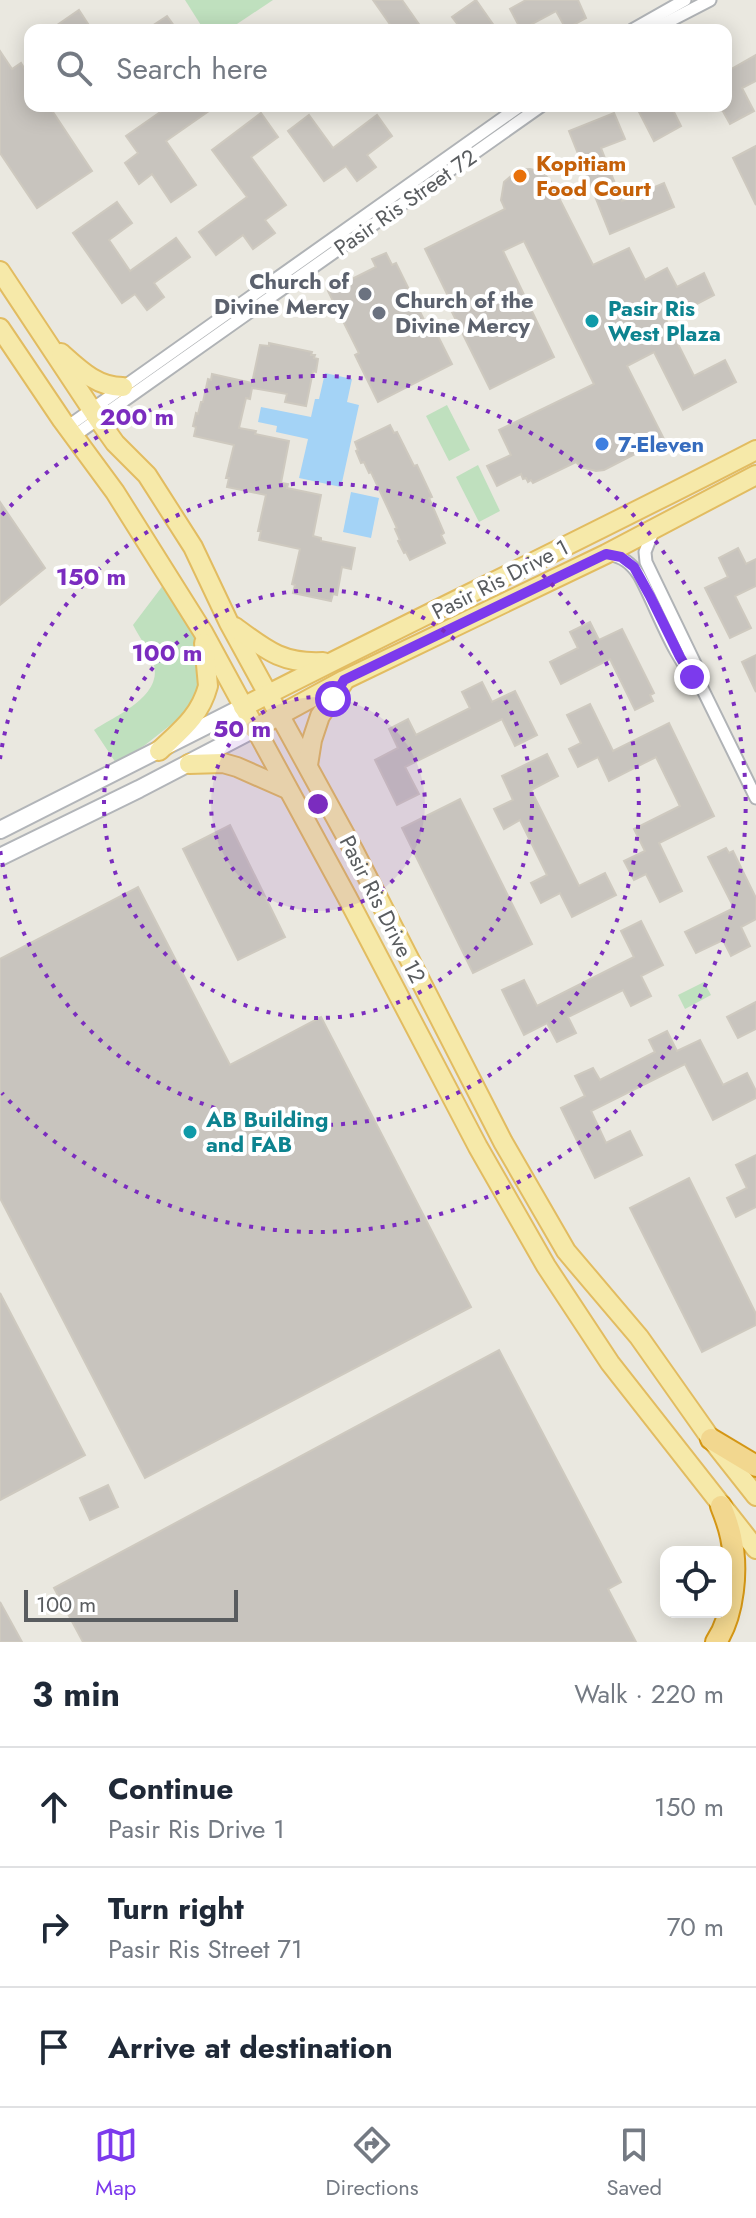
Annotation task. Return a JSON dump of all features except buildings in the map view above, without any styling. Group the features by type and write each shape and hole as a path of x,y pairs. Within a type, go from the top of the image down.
{"highway":[{"path":"711,1439 756,1466"},
{"path":"716,1642 722,1632 734,1587 731,1538 721,1506"}],"main road":[{"name":"Pasir Ris Drive 12","path":"0,271 94,414 115,443 147,475 193,547 229,623 354,851 503,1142 566,1251 639,1337 711,1439 756,1496"},
{"name":"Pasir Ris Drive 12","path":"0,328 115,492 203,632 478,1147 546,1266 610,1363 756,1549"},
{"path":"41,335 85,375 103,385 123,387"},
{"name":"Pasir Ris Drive 1","path":"243,707 756,450"},
{"name":"Pasir Ris Drive 1","path":"254,729 344,680 606,554 756,475"},
{"path":"229,623 283,658 302,663 330,661"},
{"path":"159,751 196,716 206,693 203,632"},
{"path":"308,765 320,716 344,680"},
{"path":"0,830 243,707"},
{"path":"0,857 254,729"},
{"path":"189,764 223,763 287,789"}],"street":[{"path":"643,24 685,0"},
{"path":"664,24 710,0"},
{"name":"Pasir Ris Street 72","path":"94,414 123,387 512,112"},
{"name":"Pasir Ris Street 72","path":"70,432 532,112"},
{"path":"655,528 645,552 646,562 700,674 701,686"},
{"path":"606,554 621,557 634,567 680,657 701,686 756,798"}],"green space":[{"path":"185,0 273,0 237,24 200,24"},
{"path":"447,405 470,450 449,461 426,416"},
{"path":"478,465 500,511 479,522 456,477"},
{"path":"164,584 200,640 205,682 191,709 116,763 94,730 135,704 151,687 155,676 154,665 133,625"},
{"path":"704,982 711,995 685,1009 678,995"}],"water":[{"path":"325,373 352,379 347,402 359,405 341,487 299,478 308,439 276,432 277,426 258,422 261,407 311,417"},
{"path":"351,492 379,498 371,538 343,532"}],"place":[{"name":"Kopitiam Food Court","path":"520,176"},
{"name":"Church of Divine Mercy","path":"365,294"},
{"name":"Church of the Divine Mercy","path":"379,313"},
{"name":"Pasir Ris West Plaza","path":"592,321"},
{"name":"7-Eleven","path":"602,444"},
{"name":"AB Building and FAB","path":"190,1132"}],"route":[{"path":"333,699 344,680 606,554 621,557 634,567 692,677"}]}
